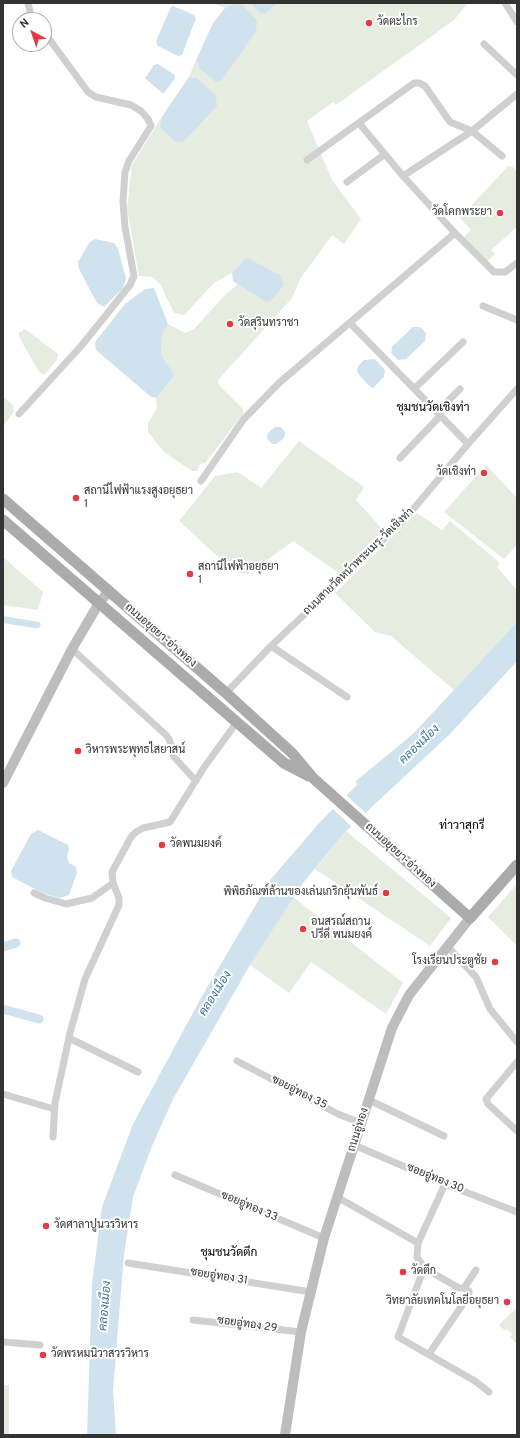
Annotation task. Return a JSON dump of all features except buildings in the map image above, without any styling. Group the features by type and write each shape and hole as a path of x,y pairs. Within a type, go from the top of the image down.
{"main road":[{"name":"ถนนอยุธยา-อ่างทอง","path":"3,499 226,693 292,753 313,778 329,793 470,918"},
{"name":"ถนนอยุธยา-อ่างทอง","path":"3,520 284,763 313,778"},
{"path":"3,783 72,649 99,603 109,591"},
{"name":"ถนนอู่ทอง","path":"285,1435 301,1332 324,1238 392,1028 409,995 470,918 517,865"}],"street":[{"path":"505,3 517,22"},
{"path":"19,414 82,345 130,285 134,276 125,227 123,202 125,172 129,161 151,126 148,118 142,111 131,105 96,97 88,92 52,43"},
{"path":"484,44 517,75"},
{"path":"307,160 414,83 419,83 425,86 450,122 472,131 502,156"},
{"path":"403,176 472,131 517,94"},
{"path":"359,123 403,176 455,233 494,272 505,272 517,263"},
{"path":"347,182 385,154"},
{"path":"201,481 243,420 279,383 455,233"},
{"path":"484,306 517,320"},
{"path":"350,323 468,444"},
{"path":"414,388 463,342"},
{"path":"400,458 460,388"},
{"name":"ถนนสายวัดหน้าพระเมรุ-วัดเชิงท่า","path":"226,693 271,646 405,519 468,444 517,389"},
{"path":"271,646 347,698"},
{"path":"72,649 166,735 169,739 174,757 196,781"},
{"path":"53,1137 54,1109 69,1038 85,979 118,912 119,898 113,883 112,872 131,837 143,828 170,822 196,781 237,722"},
{"path":"34,893 66,904 92,898 113,883"},
{"path":"447,946 476,977 490,1009 517,1042"},
{"path":"69,1038 138,1072"},
{"name":"ซอยอู่ทอง 35","path":"237,1062 338,1114 361,1123"},
{"path":"517,1062 486,1099 488,1104 517,1131"},
{"path":"3,1094 54,1109"},
{"path":"369,1100 444,1136"},
{"name":"ซอยอู่ทอง 30","path":"354,1145 445,1184 517,1212"},
{"name":"ซอยอู่ทอง 33","path":"175,1175 324,1238"},
{"path":"429,1354 469,1295 469,1291 464,1288 459,1288 424,1268 417,1257 418,1243 445,1184"},
{"path":"337,1197 418,1243"},
{"name":"ซอยอู่ทอง 31","path":"128,1263 311,1292"},
{"path":"424,1268 398,1337 476,1381 489,1392"},
{"path":"464,1288 476,1270"},
{"name":"ซอยอู่ทอง 29","path":"193,1320 301,1332"},
{"path":"3,1342 40,1345"}],"shaded area":[{"path":"212,3 236,3 225,8"},
{"path":"236,3 250,3 260,13 266,13 277,3 468,3 454,20 336,105 333,102 307,121 332,180 361,219 344,244 332,235 300,279 292,298 218,380 219,385 243,409 243,414 205,463 200,464 197,471 192,471 164,452 148,432 148,423 157,408 156,398 174,376 173,372 161,355 162,335 168,324 185,333 194,329 224,296 238,284 266,302 245,259 232,273 215,282 184,315 174,313 160,284 152,277 139,276 127,209 132,165 161,118 160,127 197,78 189,77 196,60 199,68"},
{"path":"508,166 513,167 517,172 517,227 491,250 495,254 487,261 464,237 471,230 460,218"},
{"path":"25,329 58,354 57,360 44,375 39,372 19,337 19,333"},
{"path":"3,397 13,405 14,411 3,427"},
{"path":"299,441 364,487 356,500 384,531 339,573 293,541 248,574 235,572 179,521 215,476 238,472 261,488"},
{"path":"486,465 517,498 517,545 504,559 444,512"},
{"path":"417,513 442,530 450,521 500,563 497,567 517,590 517,622 454,690 391,636 375,632 335,593"},
{"path":"3,557 43,592 38,610 3,605"},
{"name":"พิพิธภัณฑ์ล้านของเล่นเกริกยุ้นพันธ์","path":"346,831 451,918 430,946 315,869"},
{"path":"517,884 517,946 488,917"},
{"name":"อนุสรณ์สถาน ปรีดี พนมยงค์","path":"293,897 403,983 386,1014 311,962 289,993 250,965"},
{"path":"517,1307 517,1344 510,1337 512,1334 507,1329 505,1331 499,1325"},
{"path":"3,1385 9,1385 9,1435 3,1435"}],"water":[{"path":"236,3 243,5 257,21 256,31 222,80 216,82 199,68 196,60 213,23 225,8"},
{"path":"250,3 277,3 266,13 260,13"},
{"path":"173,6 194,15 196,18 182,55 178,56 158,46 156,41 171,7"},
{"path":"158,64 175,75 175,78 164,93 162,93 145,78 154,65"},
{"path":"189,77 197,78 216,96 217,106 183,142 175,141 160,127 161,118"},
{"path":"95,239 114,243 118,249 126,278 123,288 104,307 97,303 79,269 78,262 89,243"},
{"path":"245,259 249,259 280,275 284,285 272,300 266,302 233,281 232,273"},
{"path":"154,288 168,324 162,335 161,355 173,372 174,376 156,398 150,396 96,350 95,342 125,304 145,289"},
{"path":"413,327 420,327 426,333 425,341 406,359 398,360 391,353 392,347"},
{"path":"375,359 385,370 384,377 373,388 368,385 357,372 358,366 364,360"},
{"path":"275,427 281,427 285,432 284,438 276,444 272,444 267,438 268,433"},
{"path":"3,616 39,622 41,624 39,628 34,628 3,623"},
{"name":"คลองเมือง","path":"517,622 517,661 450,734 346,831 302,884 250,965 173,1099 152,1146 133,1197 124,1254 113,1390 116,1435 87,1435 92,1284 102,1207 133,1124 202,996 271,879 320,822 357,785 356,781 413,734"},
{"path":"38,830 68,845 69,849 67,857 69,863 76,867 77,873 69,895 59,898 43,893 12,877 11,871 31,834"}],"pier":[{"path":"345,794 368,815 353,828 332,808"}],"waterway":[{"path":"3,947 16,943"},
{"path":"3,1009 39,1019"}],"place":[{"name":"วัดตะไกร","path":"369,23"},
{"name":"วัดโคกพระยา","path":"500,213"},
{"name":"วัดสุรินทราชา","path":"230,324"},
{"name":"วัดเชิงท่า","path":"484,473"},
{"name":"สถานีไฟฟ้าแรงสูงอยุธยา 1","path":"76,498"},
{"name":"สถานีไฟฟ้าอยุธยา 1","path":"190,574"},
{"name":"วิหารพระพุทธไสยาสน์","path":"78,751"},
{"name":"วัดพนมยงค์","path":"162,845"},
{"name":"พิพิธภัณฑ์ล้านของเล่นเกริกยุ้นพันธ์","path":"386,893"},
{"name":"อนุสรณ์สถาน ปรีดี พนมยงค์","path":"303,929"},
{"name":"โรงเรียนประตูชัย","path":"495,962"},
{"name":"วัดศาลาปูนวรวิหาร","path":"46,1226"},
{"name":"วัดตึก","path":"403,1272"},
{"name":"วิทยาลัยเทคโนโลยีอยุธยา","path":"507,1302"},
{"name":"วัดพรหมนิวาสวรวิหาร","path":"43,1355"}],"district":[{"name":"ชุมชนวัดเชิงท่า","path":"433,409"},
{"name":"ท่าวาสุกรี","path":"462,827"},
{"name":"ชุมชนวัดตึก","path":"229,1254"}]}
